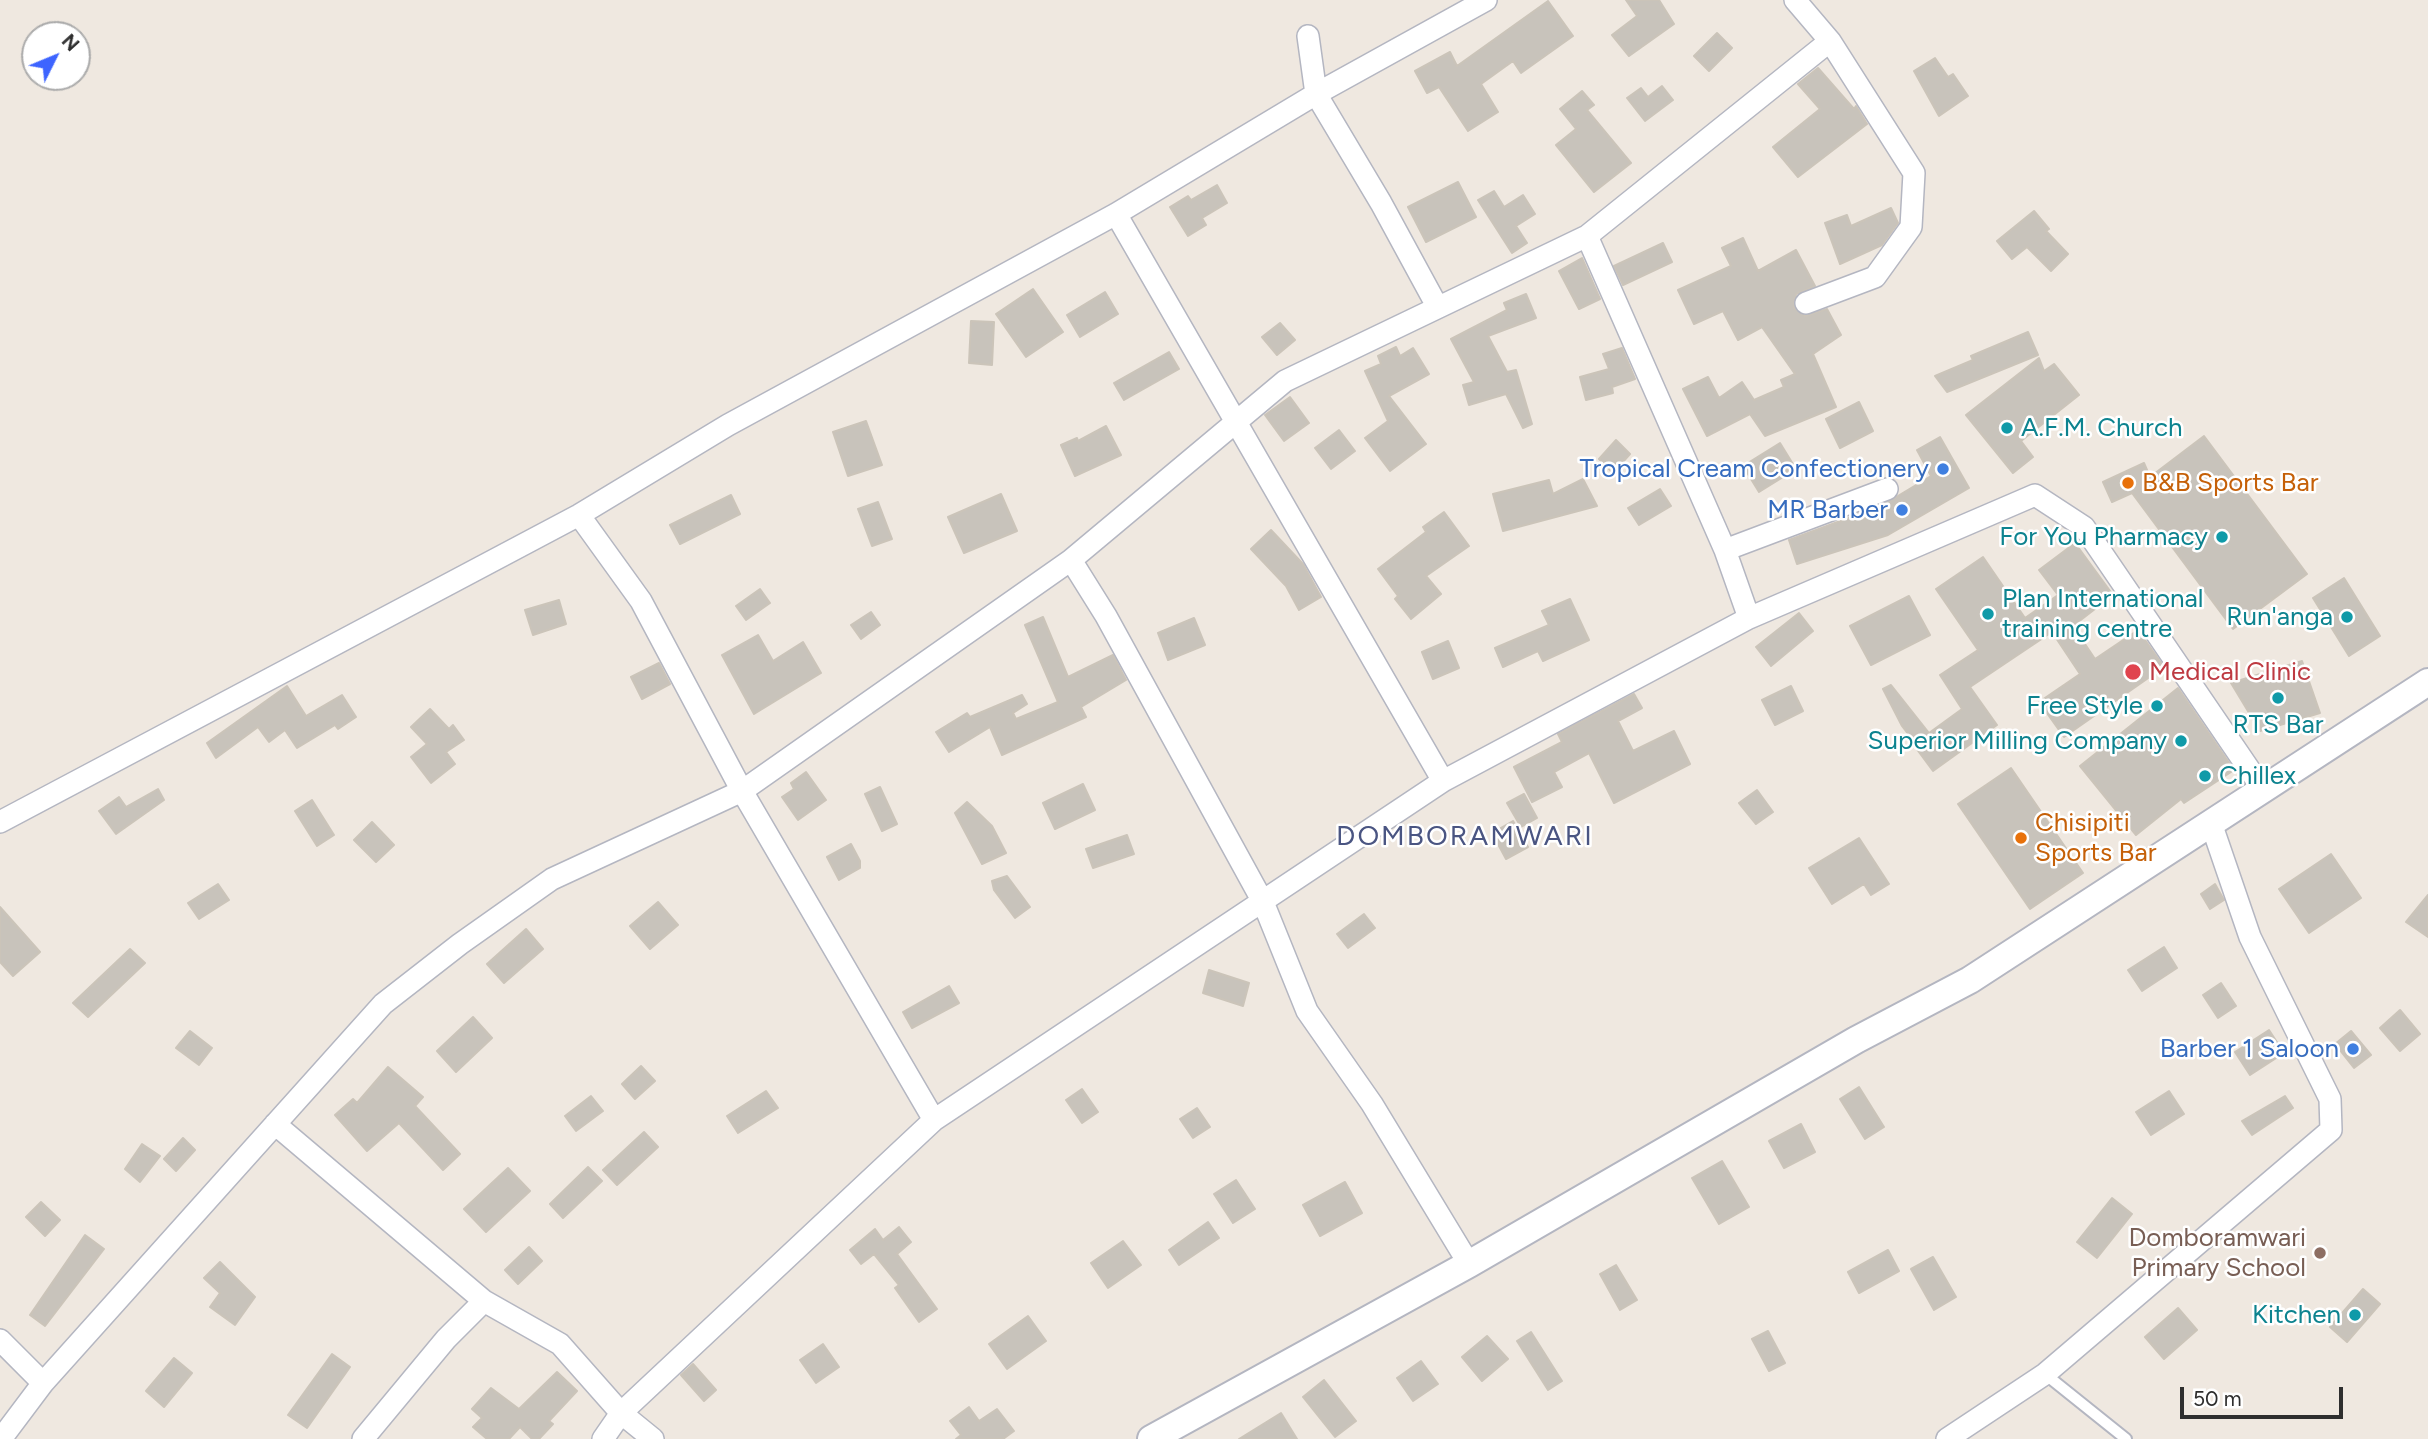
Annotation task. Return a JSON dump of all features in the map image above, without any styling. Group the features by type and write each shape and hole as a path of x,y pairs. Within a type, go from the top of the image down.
{"street":[{"path":"0,822 579,515 728,425 1116,214 1316,94 1486,0"},
{"path":"1795,0 1830,41 1914,173 1911,227 1875,276 1807,303"},
{"path":"1308,36 1316,94 1381,203 1437,306"},
{"path":"1,1439 43,1383 383,1004 460,944 552,879 742,791 1071,560 1285,382 1437,306 1587,236 1830,41"},
{"path":"1116,214 1443,781"},
{"path":"1587,236 1725,550 1749,618"},
{"path":"1725,550 1887,489"},
{"path":"603,1439 621,1413 934,1120 1443,781 1749,618 2035,495 2084,527 2264,791"},
{"path":"579,515 641,601 742,791 934,1120"},
{"path":"1071,560 1107,616 1263,902 1307,1011 1372,1104 1469,1264"},
{"path":"1151,1439 1469,1264 1856,1040 1970,980 2212,826 2428,682"},
{"path":"1947,1439 2045,1374 2331,1130 2330,1099 2250,937 2212,826"},
{"path":"275,1124 484,1301 560,1344 621,1413 653,1439"},
{"path":"363,1439 446,1339 484,1301"},
{"path":"0,1340 43,1383"}],"lane":[{"path":"2045,1374 2126,1439"}],"building":[{"path":"1626,0 1659,0 1674,24 1629,56 1612,35 1637,16"},
{"path":"1548,1 1573,36 1521,73 1513,61 1481,84 1498,112 1468,131 1439,87 1427,93 1415,71 1450,52 1457,66"},
{"path":"1717,33 1732,48 1709,71 1694,56"},
{"path":"1935,58 1948,77 1953,74 1968,96 1939,116 1914,71"},
{"path":"1818,68 1854,109 1856,106 1867,124 1798,177 1773,147 1820,109 1798,84"},
{"path":"1662,86 1673,100 1645,121 1627,98 1641,88 1648,97"},
{"path":"1582,91 1594,105 1587,110 1631,163 1594,192 1556,145 1576,129 1560,109"},
{"path":"1458,182 1476,217 1426,242 1408,207"},
{"path":"1217,185 1227,203 1202,218 1206,225 1188,236 1170,207 1188,196 1191,200"},
{"path":"1494,191 1504,207 1523,195 1535,214 1516,226 1527,243 1512,253 1478,200"},
{"path":"1891,208 1898,223 1882,245 1840,264 1825,223 1847,215 1851,226"},
{"path":"2034,211 2049,229 2046,231 2068,254 2051,271 2027,247 2012,259 1997,241"},
{"path":"1743,238 1758,271 1796,250 1815,286 1796,294 1794,308 1805,316 1827,309 1841,335 1813,354 1836,407 1765,436 1750,414 1707,436 1683,389 1708,377 1719,398 1742,382 1754,400 1784,387 1781,380 1795,374 1762,327 1738,340 1723,311 1694,324 1678,290 1731,266 1722,248"},
{"path":"1663,243 1672,262 1623,285 1614,266"},
{"path":"1582,258 1600,299 1579,309 1559,271"},
{"path":"1033,289 1063,332 1026,357 996,314"},
{"path":"1105,292 1118,314 1080,337 1067,315"},
{"path":"1526,294 1536,318 1488,336 1507,372 1516,370 1532,424 1523,428 1506,394 1469,405 1463,385 1474,382 1451,339 1507,310 1504,303"},
{"path":"971,321 994,322 992,365 969,363"},
{"path":"1280,323 1295,340 1277,355 1262,337"},
{"path":"2028,332 2038,355 1947,392 1935,376 1973,360 1971,356"},
{"path":"1396,347 1400,356 1413,348 1429,374 1389,396 1426,444 1390,471 1365,438 1388,421 1365,371 1381,364 1378,356"},
{"path":"1622,348 1635,379 1612,387 1613,393 1586,400 1580,377 1609,369 1603,354"},
{"path":"1169,352 1179,369 1124,400 1114,383"},
{"name":"A.F.M. Church","path":"2039,358 2044,371 2054,364 2079,395 2021,441 2033,457 2013,473 1966,415"},
{"path":"1290,397 1309,423 1284,441 1265,415"},
{"path":"1859,402 1873,431 1840,448 1826,419"},
{"path":"866,421 882,465 848,476 833,432"},
{"path":"1106,426 1121,455 1075,476 1061,445 1077,438 1078,441"},
{"path":"1339,430 1355,451 1331,469 1315,448"},
{"name":"For You Pharmacy","path":"2204,436 2307,574 2233,629 2132,493 2112,502 2103,482 2144,463 2150,477"},
{"path":"1940,437 1969,488 1888,535 1797,564 1789,540 1862,513 1863,517 1931,476 1917,450"},
{"path":"1616,440 1630,454 1613,473 1599,459"},
{"path":"1780,443 1796,469 1759,492 1743,466"},
{"path":"1583,479 1597,506 1503,531 1493,494 1549,480 1553,494"},
{"path":"1660,489 1671,506 1639,525 1628,508"},
{"path":"1001,494 1017,531 964,553 948,517"},
{"path":"731,495 740,514 680,544 670,525"},
{"path":"878,502 892,539 872,546 858,509"},
{"path":"1444,512 1469,546 1426,576 1441,594 1411,619 1395,599 1398,596 1378,569 1426,532 1423,527"},
{"path":"1271,530 1303,564 1321,597 1299,610 1286,586 1251,549"},
{"path":"2075,543 2113,595 2073,626 2095,659 2138,630 2164,667 2064,737 2039,702 2080,674 2052,632 1970,687 1997,725 1933,771 1902,726 1883,689 1891,685 1929,733 1962,709 1940,675 1978,650 1936,589 1983,557 2025,618 2058,595 2039,570"},
{"name":"Run'anga","path":"2344,578 2380,636 2349,656 2313,598"},
{"path":"760,589 770,603 746,620 736,606"},
{"path":"1909,596 1930,635 1871,665 1850,626"},
{"path":"1570,599 1589,640 1543,661 1538,651 1503,667 1495,648 1549,625 1542,611"},
{"path":"559,600 566,624 533,635 525,610"},
{"path":"871,612 880,625 861,639 851,625"},
{"path":"1799,613 1813,631 1771,666 1756,647"},
{"path":"1043,617 1068,677 1113,655 1126,680 1081,707 1086,717 1002,755 990,727 949,752 936,732 967,713 970,717 1022,695 1027,704 1013,713 1016,719 1058,702 1025,625"},
{"path":"1194,618 1205,645 1168,660 1158,633"},
{"path":"758,635 773,661 803,642 821,673 754,714 722,655"},
{"path":"1448,641 1459,668 1433,679 1422,652"},
{"name":"RTS Bar","path":"2302,661 2320,713 2260,731 2231,683"},
{"path":"659,663 670,684 642,699 631,677"},
{"path":"287,686 306,716 342,695 356,717 338,729 335,725 297,748 285,730 269,742 258,727 216,758 207,743"},
{"path":"1791,686 1803,711 1775,725 1762,700"},
{"path":"2178,688 2234,770 2184,803 2181,799 2136,835 2080,766"},
{"path":"1634,694 1642,708 1618,721 1633,751 1674,731 1690,764 1614,803 1589,753 1554,772 1562,787 1532,802 1514,767 1562,742 1558,734"},
{"path":"430,709 449,729 453,725 464,740 446,752 455,764 431,783 411,757 427,744 411,727"},
{"name":"Chisipiti Sports Bar","path":"2011,768 2083,873 2030,909 1958,804"},
{"path":"806,772 826,800 798,820 782,797 794,789 791,783"},
{"path":"1083,784 1095,810 1055,829 1043,803"},
{"path":"880,787 897,824 882,831 865,794"},
{"path":"158,789 164,800 116,834 99,811 119,797 126,807"},
{"path":"1757,790 1773,812 1756,824 1739,803"},
{"path":"1524,794 1537,818 1521,827 1507,803"},
{"path":"312,800 334,835 317,846 295,811"},
{"path":"967,802 992,826 1006,853 982,864 955,813"},
{"path":"1513,821 1528,847 1506,859 1492,833"},
{"path":"372,822 394,845 376,862 354,840"},
{"path":"1127,835 1134,854 1093,868 1086,849"},
{"path":"1859,838 1889,884 1871,895 1864,884 1832,904 1809,868"},
{"path":"851,844 860,861 860,868 839,880 827,857"},
{"path":"2331,854 2361,898 2309,933 2279,889"},
{"path":"1007,876 1030,907 1015,918 994,890 992,881"},
{"path":"218,884 229,900 199,919 188,903"},
{"path":"2215,884 2224,900 2210,909 2201,894"},
{"path":"2428,895 2428,937 2406,922"},
{"path":"658,902 678,925 650,949 630,926"},
{"path":"0,907 40,952 13,976 0,962"},
{"path":"1364,914 1375,928 1348,948 1337,934"},
{"path":"526,929 543,949 504,983 487,964"},
{"path":"2164,947 2177,968 2142,991 2128,970"},
{"path":"130,949 145,963 88,1017 73,1003"},
{"path":"1209,970 1249,983 1243,1006 1203,993"},
{"path":"2221,983 2236,1006 2218,1018 2203,995"},
{"path":"949,986 959,1003 912,1028 903,1012"},
{"path":"2400,1010 2420,1034 2400,1051 2380,1028"},
{"path":"473,1017 492,1038 456,1072 437,1051"},
{"path":"2269,1030 2284,1053 2250,1075 2235,1052"},
{"path":"190,1031 212,1048 199,1065 176,1048"},
{"name":"Barber 1 Saloon","path":"2351,1031 2371,1055 2354,1068 2335,1044"},
{"path":"641,1066 655,1081 635,1099 622,1084"},
{"path":"388,1067 423,1097 415,1106 460,1154 443,1170 399,1123 367,1151 335,1115 353,1099 357,1103"},
{"path":"1859,1087 1884,1127 1865,1139 1840,1099"},
{"path":"1082,1089 1098,1112 1082,1123 1066,1100"},
{"path":"766,1091 778,1108 738,1133 727,1116"},
{"path":"2169,1091 2184,1114 2151,1135 2136,1112"},
{"path":"591,1096 603,1111 576,1131 565,1116"},
{"path":"2285,1096 2293,1108 2252,1135 2242,1121"},
{"path":"1197,1108 1210,1127 1193,1138 1180,1119"},
{"path":"1801,1124 1815,1152 1784,1168 1769,1141"},
{"path":"644,1132 658,1147 617,1185 603,1170"},
{"path":"183,1138 195,1150 176,1171 164,1159"},
{"path":"142,1144 160,1156 140,1182 125,1169"},
{"path":"1722,1161 1749,1207 1719,1224 1692,1178"},
{"path":"588,1167 602,1181 563,1218 550,1204"},
{"path":"508,1168 530,1191 486,1232 464,1209"},
{"path":"1236,1180 1255,1209 1233,1223 1214,1194"},
{"path":"1345,1182 1362,1213 1320,1236 1303,1205"},
{"path":"2112,1198 2132,1214 2097,1258 2077,1242"},
{"path":"41,1202 60,1220 45,1236 26,1217"},
{"path":"1208,1222 1219,1238 1179,1265 1169,1250"},
{"path":"899,1227 911,1242 897,1254 937,1309 919,1322 895,1288 899,1285 874,1254 861,1264 850,1250 875,1229 883,1240"},
{"path":"85,1235 104,1249 45,1326 30,1315"},
{"path":"1123,1241 1141,1265 1108,1288 1091,1263"},
{"path":"529,1247 542,1261 518,1284 505,1270"},
{"path":"1888,1250 1899,1271 1859,1293 1848,1272"},
{"path":"1933,1257 1956,1297 1934,1310 1911,1269"},
{"path":"220,1262 255,1297 235,1325 210,1307 220,1293 204,1278"},
{"path":"1616,1265 1637,1300 1620,1310 1600,1274"},
{"name":"Kitchen","path":"2363,1289 2380,1304 2347,1342 2330,1327"},
{"path":"2178,1308 2197,1330 2164,1359 2145,1337"},
{"path":"1028,1316 1046,1341 1007,1369 989,1344"},
{"path":"1768,1331 1785,1363 1769,1371 1752,1339"},
{"path":"1531,1332 1562,1381 1548,1390 1517,1341"},
{"path":"1487,1336 1508,1359 1482,1381 1462,1357"},
{"path":"823,1344 839,1367 816,1383 800,1360"},
{"path":"332,1354 350,1367 307,1428 288,1415"},
{"path":"174,1358 192,1373 164,1407 146,1391"},
{"path":"1421,1361 1438,1384 1413,1401 1397,1378"},
{"path":"693,1364 716,1390 704,1401 681,1375"},
{"path":"557,1372 577,1391 549,1421 553,1424 539,1439 532,1439 520,1427 509,1439 487,1439 473,1427 482,1418 472,1409 491,1388 519,1409"},
{"path":"1324,1380 1356,1421 1335,1437 1303,1397"},
{"path":"969,1407 979,1421 997,1409 1014,1431 1003,1439 956,1439 961,1435 950,1421"},
{"path":"1281,1413 1297,1439 1239,1439"}],"place":[{"name":"A.F.M. Church","path":"2007,428"},
{"name":"Tropical Cream Confectionery","path":"1943,469"},
{"name":"B&B Sports Bar","path":"2128,483"},
{"name":"MR Barber","path":"1902,510"},
{"name":"For You Pharmacy","path":"2222,537"},
{"name":"Plan International training centre","path":"1988,614"},
{"name":"Run'anga","path":"2347,617"},
{"name":"Medical Clinic","path":"2133,672"},
{"name":"RTS Bar","path":"2278,698"},
{"name":"Free Style","path":"2157,706"},
{"name":"Superior Milling Company","path":"2181,741"},
{"name":"Chillex","path":"2205,776"},
{"name":"Chisipiti Sports Bar","path":"2021,838"},
{"name":"Barber 1 Saloon","path":"2353,1049"},
{"name":"Domboramwari Primary School","path":"2320,1253"},
{"name":"Kitchen","path":"2355,1315"}],"district":[{"name":"DOMBORAMWARI","path":"1465,837"}]}
